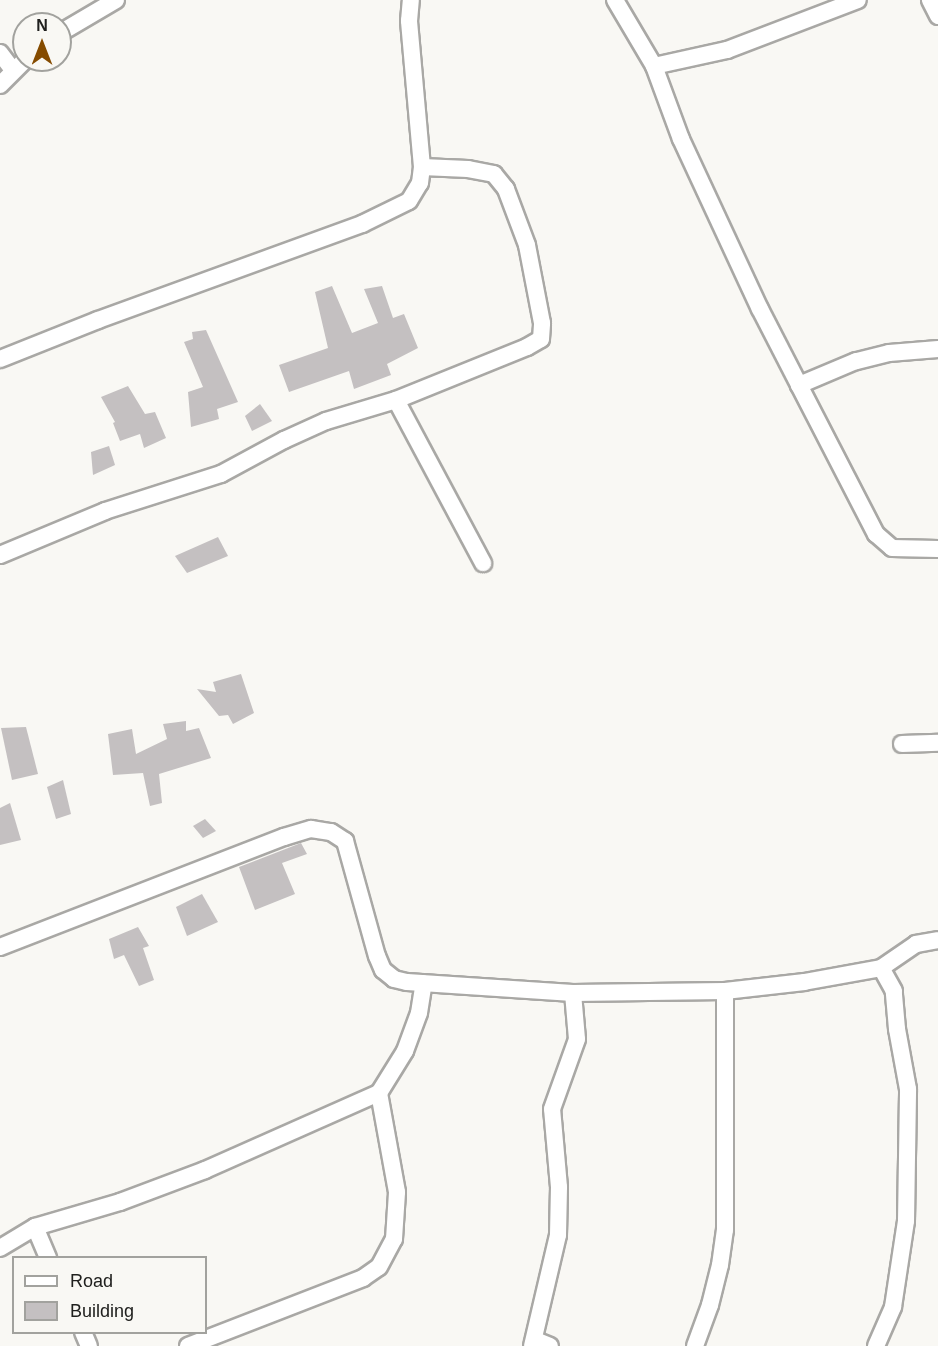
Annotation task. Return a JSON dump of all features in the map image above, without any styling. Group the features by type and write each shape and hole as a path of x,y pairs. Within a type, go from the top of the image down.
{"street":[{"path":"72,26 116,0"},
{"path":"0,359 98,320 390,213 409,201 420,183 422,167 409,21 411,0"},
{"path":"615,0 654,66 681,139 760,309 876,534 892,548 938,549"},
{"path":"654,66 727,50 858,0"},
{"path":"930,0 938,16"},
{"path":"0,85 12,72"},
{"path":"0,555 105,511 221,474 284,440 326,421 396,400 527,347 541,339 542,323 527,244 506,189 494,174 468,169 422,167"},
{"path":"799,385 855,362 889,353 938,349"},
{"path":"396,400 483,563"},
{"path":"902,744 938,743"},
{"path":"0,947 284,837 311,829 331,832 345,841 383,970 394,979 573,993 725,991 804,982 881,968 916,944 938,940"},
{"path":"876,1346 893,1307 906,1221 908,1089 897,1029 894,991 881,968"},
{"path":"0,1248 34,1227 120,1202 206,1170 379,1093 405,1051 419,1013 424,983"},
{"path":"695,1346 710,1305 720,1265 724,1230 725,991"},
{"path":"539,1344 558,1235 559,1187 552,1109 577,1040 573,993"},
{"path":"188,1346 363,1278 379,1267 394,1239 397,1192 379,1093"},
{"path":"34,1227 48,1256"}],"building":[{"path":"332,286 352,333 378,323 364,289 382,286 393,318 404,314 418,348 387,364 391,375 354,389 349,371 289,392 279,365 328,348 315,292"},
{"path":"206,330 238,402 217,409 219,419 191,427 188,392 203,387 184,342 193,339 192,332"},
{"path":"128,386 145,414 155,412 166,438 144,448 140,434 120,441 113,423 115,422 101,397"},
{"path":"260,404 272,421 252,431 245,416"},
{"path":"109,446 115,465 93,475 91,452"},
{"path":"218,537 228,556 187,573 175,556"},
{"path":"241,674 254,713 233,724 228,715 219,716 197,689 216,692 213,682"},
{"path":"186,721 186,731 199,728 211,758 159,774 162,803 150,806 143,773 113,775 108,734 132,729 136,754 167,739 163,724"},
{"path":"26,727 38,774 12,780 1,728"},
{"path":"63,780 71,814 56,819 47,787"},
{"path":"10,803 21,840 0,845 0,808"},
{"path":"205,819 216,831 203,838 193,826"},
{"path":"301,843 307,854 282,863 295,894 255,910 239,867"},
{"path":"202,894 218,922 187,936 176,907"},
{"path":"138,927 149,946 143,948 154,980 139,986 124,955 114,959 109,939"}]}
